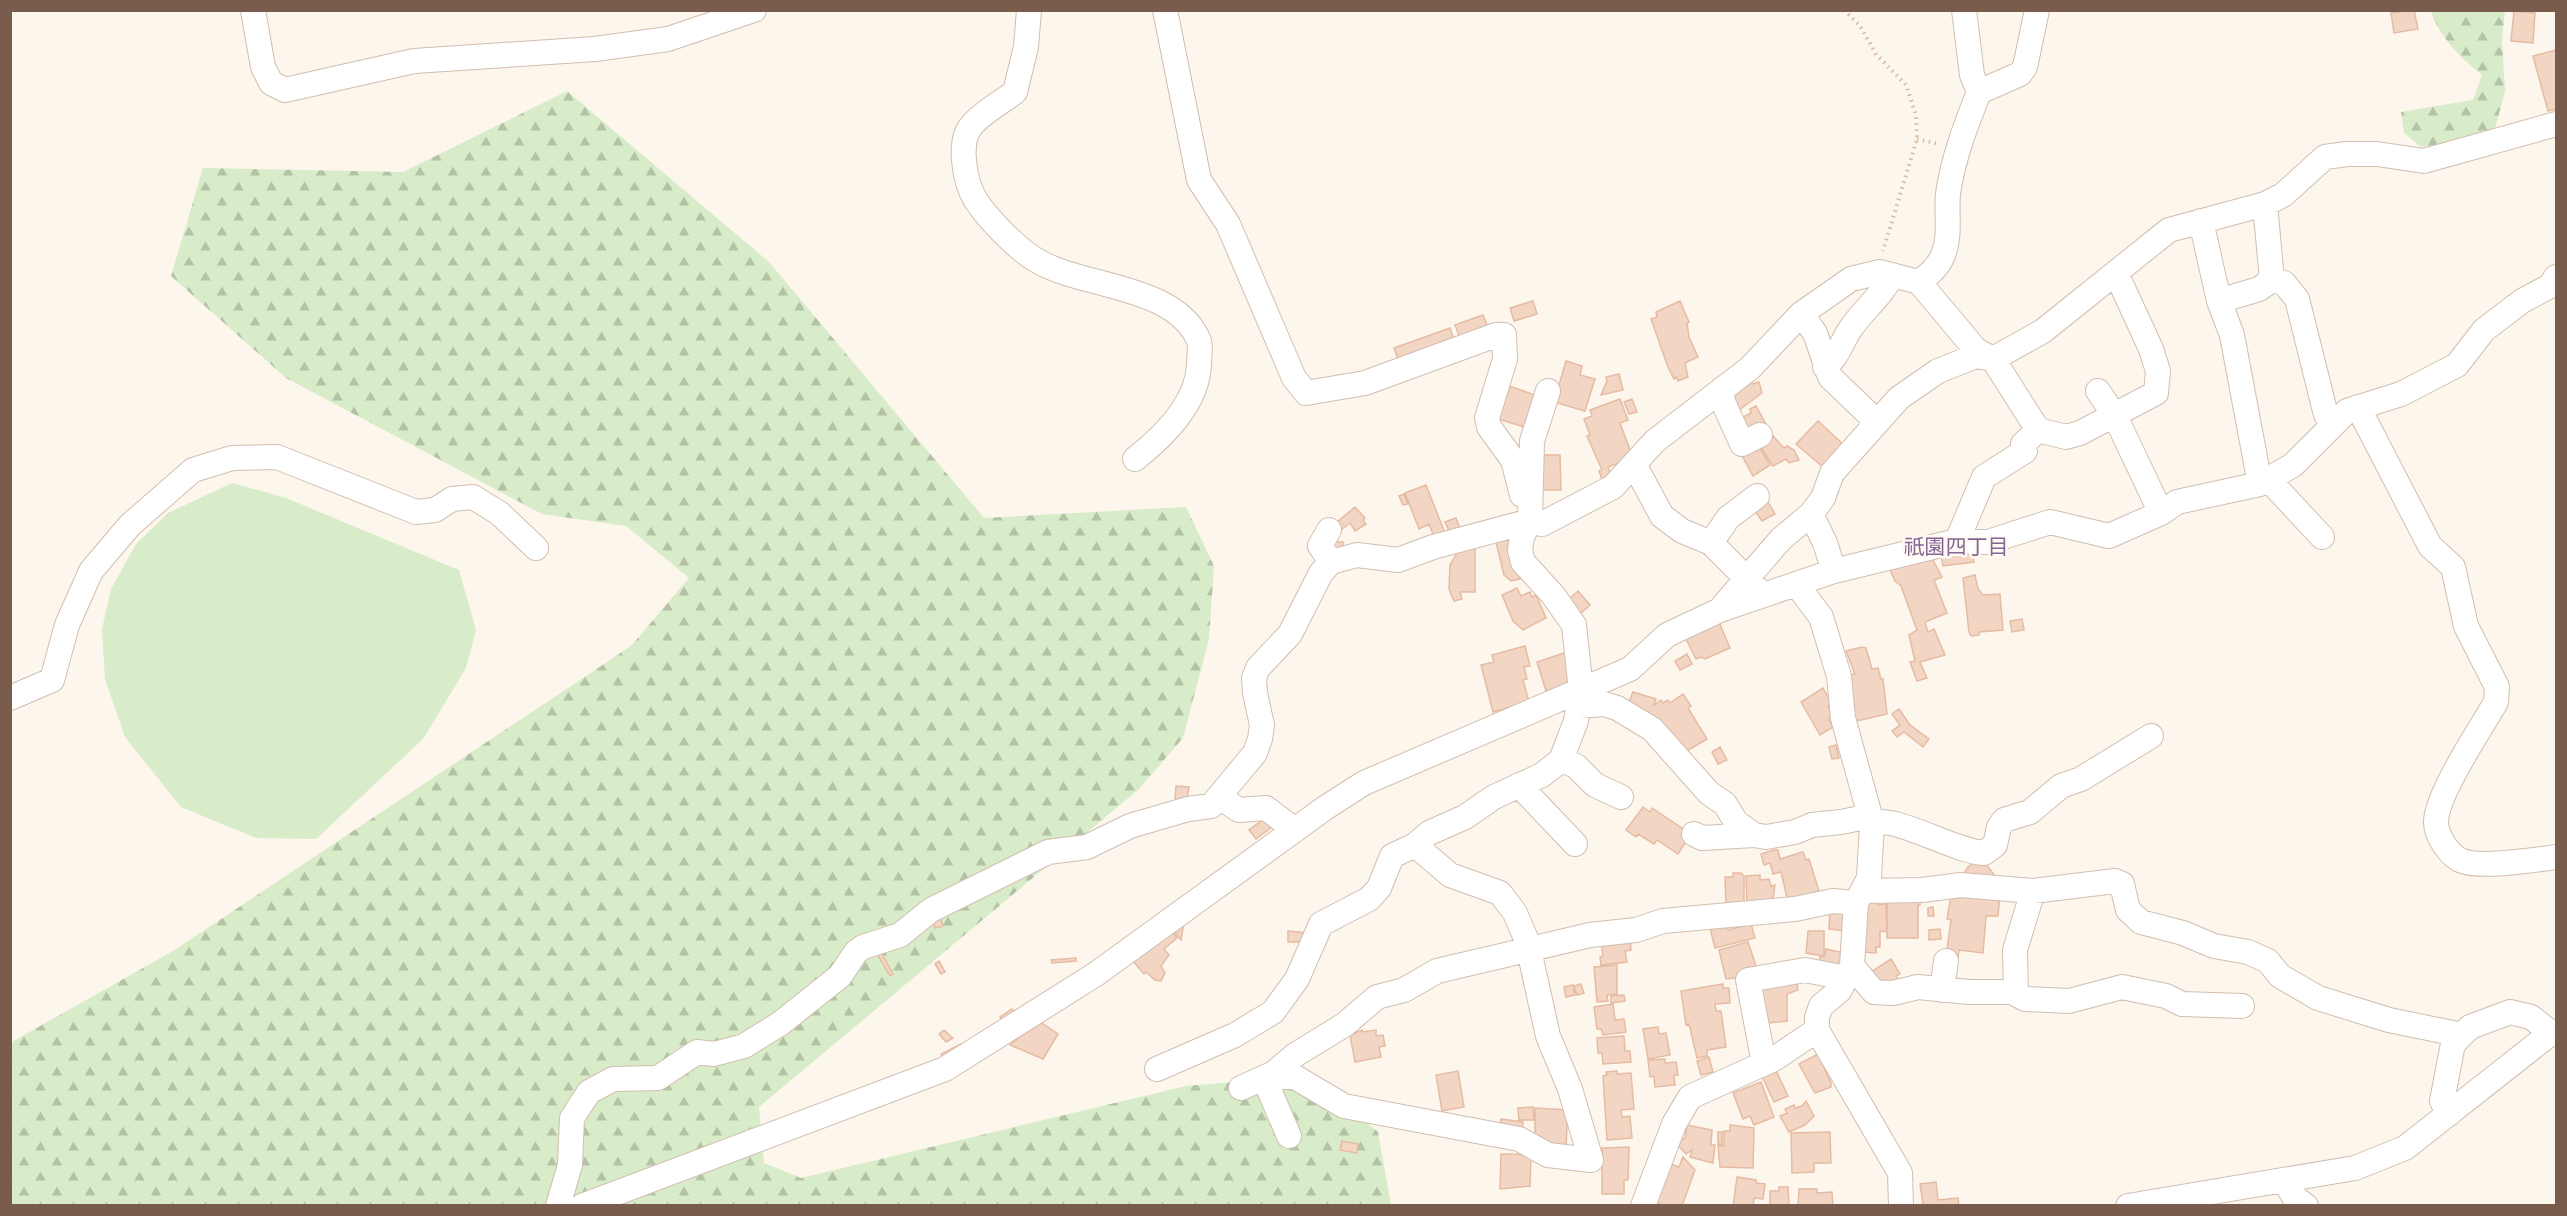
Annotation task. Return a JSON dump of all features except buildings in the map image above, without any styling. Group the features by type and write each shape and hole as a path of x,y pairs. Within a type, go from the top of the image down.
{"street":[{"path":"253,10 263,67 271,83 285,90 414,61 595,49 668,39 754,10"},
{"path":"1029,10 1026,47 1015,92 970,126 962,155 974,198 1009,237 1036,261 1135,293 1180,314 1200,342 1199,374 1188,402 1161,439 1135,459"},
{"path":"1165,10 1199,180 1228,224 1293,378 1306,393 1365,383 1496,335 1504,335 1505,359 1487,418 1489,427 1517,469 1530,521"},
{"path":"1919,282 1930,274 1943,255 1947,237 1948,195 1958,148 1979,92 1972,75 1964,10"},
{"path":"1979,92 2020,74 2025,67 2037,10"},
{"path":"1756,587 1781,539 1811,514 1823,498 1832,473 1876,422 1912,386 1938,371 1976,356 1993,359 2043,331 2169,230 2265,204 2283,195 2325,157 2377,154 2424,161 2556,124"},
{"path":"2265,204 2272,280"},
{"path":"2201,221 2219,301 2232,335 2264,481 2322,537"},
{"path":"1825,367 1832,362 1851,328 1886,289 1886,273"},
{"path":"558,1206 570,1165 572,1118 589,1092 613,1079 658,1078 697,1052 714,1054 744,1046 781,1023 840,976 856,952 863,947 900,935 931,910 1048,852 1087,847 1130,826 1188,809 1202,809 1211,806 1221,798 1256,753 1260,740 1262,725 1254,678 1258,668 1290,634 1321,573 1330,562 1357,555 1398,560 1433,547 1530,521 1542,524 1557,518 1613,487 1635,466 1655,441 1750,368 1801,314 1851,279 1886,273 1919,282 1976,350 1993,359 2038,430 2066,437 2074,436 2156,393 2158,371 2151,349 2116,273"},
{"path":"582,1206 945,1069 1096,975 1295,830 1364,783 1580,698 1630,669 1667,635 1720,610 1756,587 1797,585 1834,571 1957,541 1988,542 2050,522 2109,536 2161,513 2177,502 2264,481 2293,465 2347,411 2401,394 2457,365 2484,330 2522,301 2550,286 2556,277"},
{"path":"2219,301 2259,289 2272,280 2284,283 2297,299 2326,415 2337,420"},
{"path":"1801,314 1815,333 1825,367 1843,391 1876,422"},
{"path":"1722,389 1722,402 1742,444 1760,435"},
{"path":"1157,1069 1234,1035 1273,1012 1297,979 1322,924 1369,899 1379,888 1392,856 1415,845 1429,833 1465,817 1494,797 1542,774 1561,760 1576,722 1580,698 1574,625 1553,595 1523,562 1520,550 1522,537 1530,521 1532,441 1548,391"},
{"path":"2098,391 2115,416 2161,513"},
{"path":"2358,407 2430,546 2453,567 2466,626 2497,687 2496,702 2439,804 2436,824 2446,849 2461,861 2510,863 2556,857"},
{"path":"1957,541 1984,477 2025,451 2023,444 2038,430"},
{"path":"10,698 52,680 67,625 91,572 130,525 192,470 232,458 277,457 416,512 435,510 452,499 474,497 499,513 536,548"},
{"path":"1635,466 1662,516 1682,531 1711,543 1756,587"},
{"path":"1711,543 1728,518 1757,496"},
{"path":"1811,514 1825,543 1834,571"},
{"path":"1329,530 1320,546 1330,562"},
{"path":"1797,585 1821,617 1839,675 1842,718 1871,819 1869,878 1860,897 1849,972 1840,990 1821,1006 1817,1017 1817,1030 1900,1173 1901,1206"},
{"path":"1580,698 1617,708 1652,729 1709,793 1725,804 1736,822 1754,835"},
{"path":"1948,886 1983,853 1995,845 1999,826 2004,820 2030,812 2061,786 2081,779 2151,736"},
{"path":"1561,760 1576,766 1595,785 1621,797"},
{"path":"1519,785 1575,844"},
{"path":"1221,798 1239,810 1266,808 1295,830"},
{"path":"1694,834 1702,838 1754,835 1766,837 1785,834 1812,825 1871,819 1983,853 2008,889"},
{"path":"1269,1076 1295,1077 1344,1106 1519,1139 1548,1155 1591,1160 1570,1089 1548,1036 1529,949 1515,912 1500,893 1450,875 1415,845"},
{"path":"1241,1088 1269,1076 1296,1055 1344,1024 1377,997 1404,990 1437,971 1590,935 1636,930 1663,921 1795,909 1833,900 1948,886 2033,891 2115,881 2122,884 2128,910 2141,922 2183,933 2214,946 2248,952 2268,961 2280,975 2318,998 2389,1020 2462,1035"},
{"path":"2016,994 2015,950 2033,891"},
{"path":"1942,990 1946,961"},
{"path":"1764,1063 1748,980 1804,970 1849,972 1875,992 1893,993 1918,987 2016,994 2025,999 2069,1001 2122,987 2166,996 2182,1004 2242,1006"},
{"path":"2128,1206 2355,1168 2405,1148 2554,1033 2531,1017 2510,1012 2469,1027 2453,1044 2442,1101 2449,1114"},
{"path":"1643,1206 1674,1125 1690,1097 1764,1063 1817,1030"},
{"path":"1269,1076 1289,1136"},
{"path":"2284,1180 2294,1197 2306,1206"}],"path":[{"path":"1844,10 1860,26 1876,54 1905,85 1916,115 1917,139 1880,260 1886,273"}],"green space":[{"path":"2431,11 2505,11 2502,40 2505,91 2495,129 2458,143 2421,147 2404,133 2401,112 2473,100 2482,75 2452,46 2440,30"},
{"path":"567,91 769,262 984,518 1186,507 1214,566 1209,639 1183,738 1139,789 759,1107 764,1163 801,1178 1186,1086 1267,1079 1326,1087 1378,1132 1391,1205 11,1205 10,1043 173,951 631,646 689,578 626,526 542,514 286,378 171,276 203,168 403,172"},
{"path":"232,483 286,498 459,570 476,630 466,668 423,739 316,839 256,838 181,807 125,737 105,679 102,629 111,589 136,544 168,513"}],"district":[{"name":"祇園四丁目","path":"1956,547"}]}
